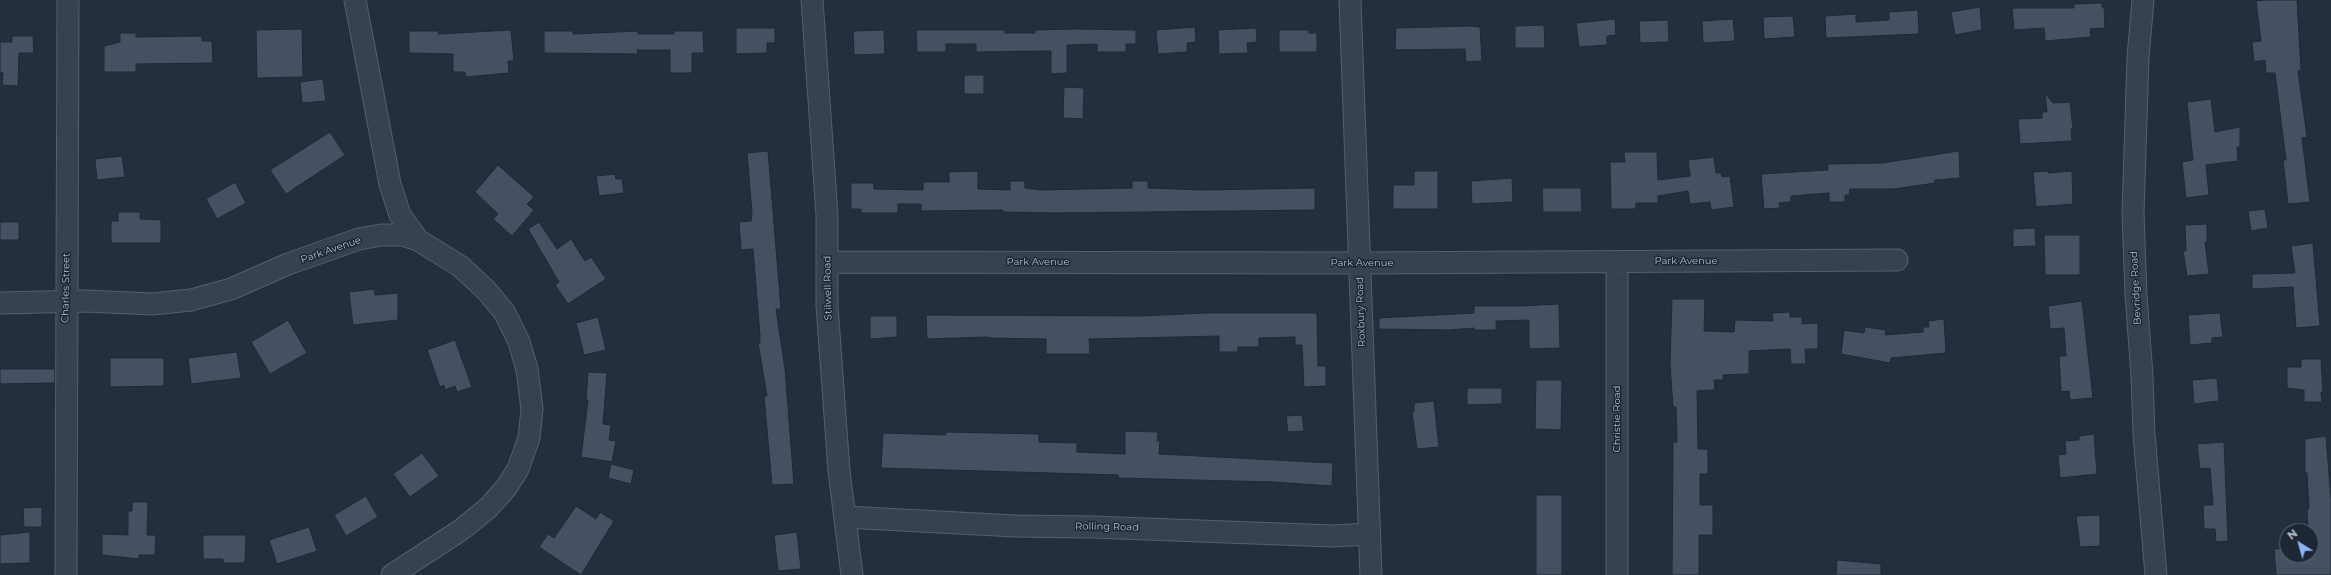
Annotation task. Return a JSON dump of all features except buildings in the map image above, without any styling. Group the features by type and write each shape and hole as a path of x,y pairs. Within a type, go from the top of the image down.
{"street":[{"name":"Charles Street","path":"66,575 68,0"},
{"path":"355,0 390,184 400,215 418,240 460,266 486,290 505,313 519,342 525,362 532,409 526,451 506,488 488,508 461,530 392,575"},
{"name":"Stilwell Road","path":"812,0 827,215 827,314 839,471 852,575"},
{"name":"Roxbury Road","path":"1350,0 1368,534 1371,575"},
{"name":"Bevridge Road","path":"2143,0 2138,56 2133,214 2144,434 2156,575"},
{"name":"Park Avenue","path":"0,303 66,303 86,301 152,304 191,300 231,289 288,264 359,239 381,235 403,235 418,240"},
{"name":"Park Avenue","path":"828,262 1359,263 1897,260"},
{"name":"Christie Road","path":"1617,262 1617,575"},
{"name":"Rolling Road","path":"845,517 1015,526 1093,527 1333,536 1368,534"}]}
